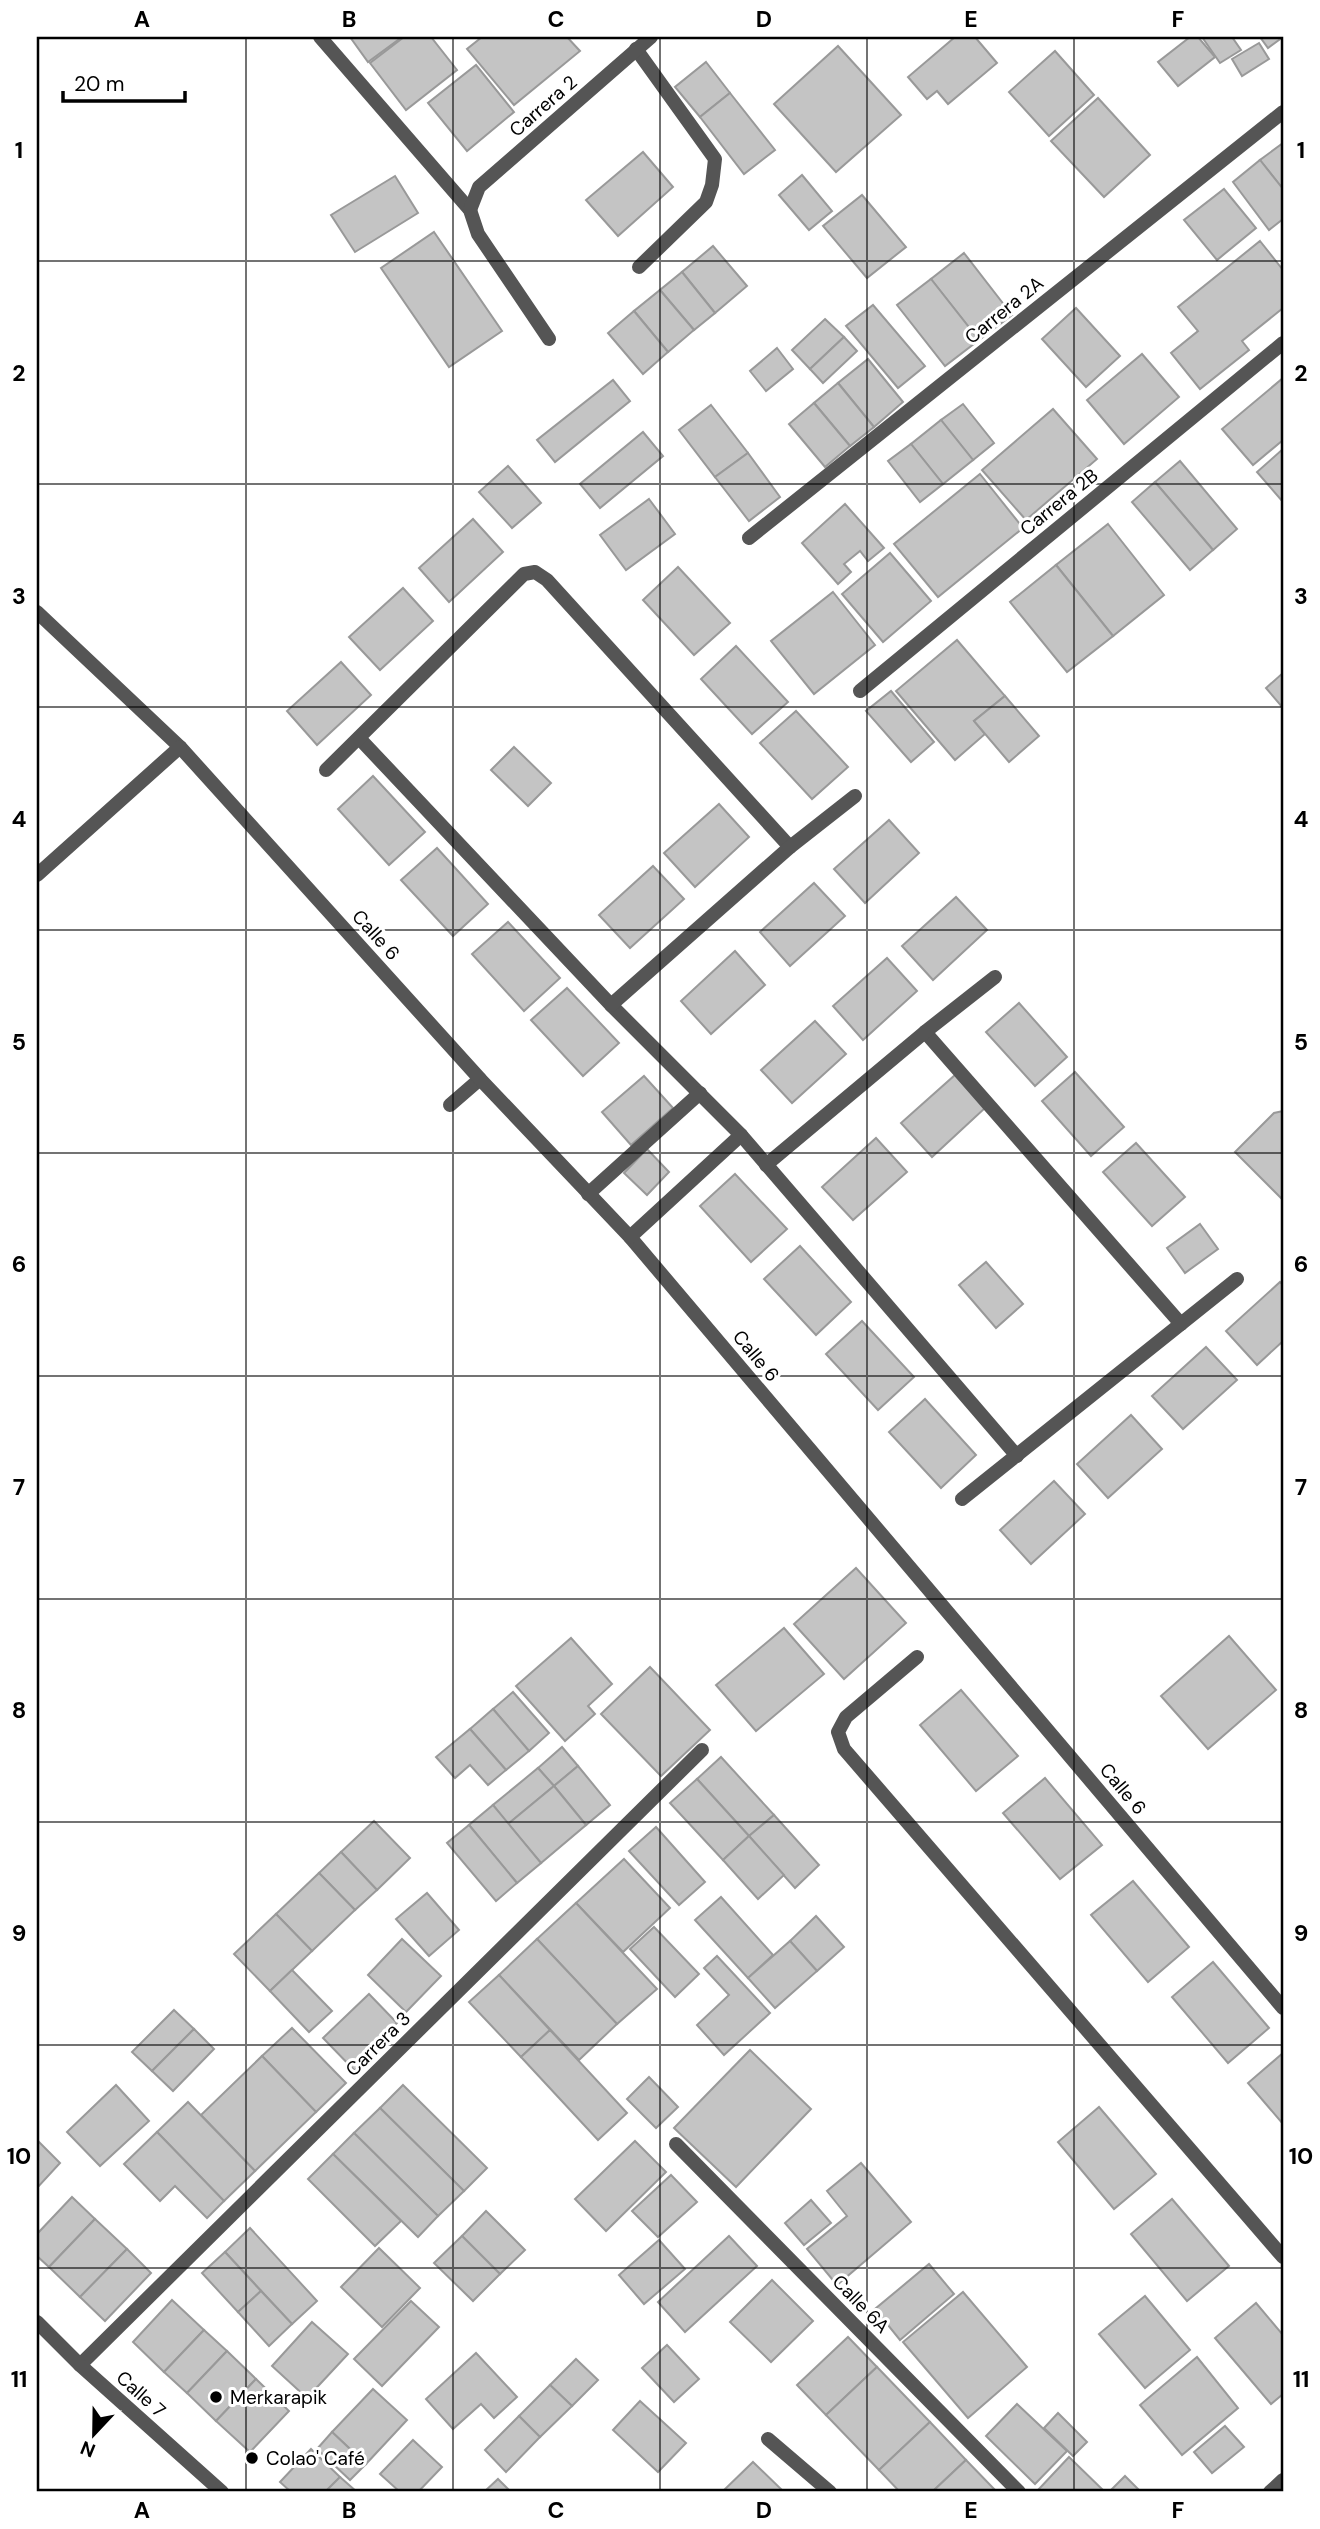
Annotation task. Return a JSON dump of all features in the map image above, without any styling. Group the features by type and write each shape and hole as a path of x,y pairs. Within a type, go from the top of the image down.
{"street":[{"path":"320,37 470,210 478,234 549,339"},
{"name":"Carrera 2","path":"470,210 480,187 651,37"},
{"path":"636,50 715,159 712,185 706,202 639,267"},
{"name":"Carrera 2A","path":"749,538 1283,112"},
{"name":"Carrera 2B","path":"860,691 1283,343"},
{"path":"326,770 524,574 535,572 548,580 790,847"},
{"name":"Calle 6","path":"37,612 180,747 480,1079 630,1237 1283,2008"},
{"path":"359,738 611,1005 741,1135 1017,1455"},
{"path":"37,875 180,747"},
{"path":"611,1005 790,847 855,796"},
{"path":"766,1166 925,1032 995,977"},
{"path":"925,1032 1181,1324"},
{"path":"450,1105 480,1079"},
{"path":"589,1194 700,1093"},
{"path":"630,1237 741,1135"},
{"path":"962,1500 1237,1279"},
{"path":"917,1657 846,1717 838,1732 844,1749 1283,2257"},
{"name":"Carrera 3","path":"80,2365 702,1750"},
{"name":"Calle 6A","path":"676,2144 1019,2492"},
{"name":"Calle 7","path":"37,2322 80,2365 222,2492"},
{"path":"768,2439 831,2492"},
{"path":"1270,2492 1283,2480"}],"building":[{"path":"350,37 402,37 368,62"},
{"path":"404,37 431,37 457,70 406,110 370,63"},
{"path":"482,37 567,37 580,51 514,105 467,49"},
{"path":"955,37 975,37 997,63 948,104 937,91 927,99 908,77"},
{"path":"1190,37 1198,37 1215,57 1178,86 1158,62"},
{"path":"1202,37 1232,37 1241,50 1220,63"},
{"path":"1260,37 1283,37 1268,48"},
{"path":"1259,43 1269,59 1242,76 1232,59"},
{"path":"838,46 901,115 836,172 774,104"},
{"path":"1055,51 1094,95 1049,136 1009,92"},
{"path":"706,62 730,93 700,117 675,87"},
{"path":"476,65 514,112 467,151 428,103"},
{"path":"730,93 775,150 744,174 700,117"},
{"path":"1098,98 1150,155 1104,197 1051,141"},
{"path":"1283,143 1283,189 1260,160"},
{"path":"643,152 673,187 618,236 586,200"},
{"path":"1260,160 1283,189 1283,219 1269,230 1233,182"},
{"path":"802,175 832,211 809,230 779,195"},
{"path":"395,176 418,213 355,252 331,215"},
{"path":"1224,189 1256,228 1217,260 1184,220"},
{"path":"862,195 906,247 867,278 823,226"},
{"path":"434,232 502,331 449,367 381,268"},
{"path":"1260,241 1283,270 1283,308 1242,341 1249,350 1200,389 1171,353 1198,331 1178,307"},
{"path":"713,246 747,286 715,313 682,272"},
{"path":"964,253 1012,315 979,340 931,279"},
{"path":"682,272 715,313 694,330 660,290"},
{"path":"931,279 979,340 945,366 897,305"},
{"path":"660,290 694,330 668,352 634,311"},
{"path":"873,305 925,366 898,388 846,326"},
{"path":"1076,308 1120,356 1086,387 1042,339"},
{"path":"634,311 668,352 643,374 608,333"},
{"path":"825,319 844,337 810,369 792,350"},
{"path":"844,337 857,351 823,383 810,369"},
{"path":"777,348 793,369 766,391 750,371"},
{"path":"1142,354 1179,397 1124,444 1087,400"},
{"path":"868,359 903,402 874,427 838,383"},
{"path":"1283,378 1283,440 1253,465 1222,429"},
{"path":"613,380 630,401 555,462 537,440"},
{"path":"838,383 874,427 850,446 814,403"},
{"path":"814,403 850,446 825,467 789,424"},
{"path":"963,404 994,443 973,460 941,420"},
{"path":"711,405 748,453 715,477 679,430"},
{"path":"1053,409 1097,459 1026,520 982,470"},
{"path":"941,420 973,460 943,484 911,444"},
{"path":"643,432 663,456 600,508 580,484"},
{"path":"911,444 943,484 920,502 888,461"},
{"path":"1283,449 1283,502 1257,472"},
{"path":"748,453 780,497 749,521 715,477"},
{"path":"1180,461 1237,529 1213,550 1155,482"},
{"path":"508,466 541,503 512,528 479,492"},
{"path":"980,474 1023,528 938,597 894,544"},
{"path":"1155,482 1213,550 1190,570 1132,502"},
{"path":"649,499 675,534 626,570 600,535"},
{"path":"845,504 884,548 868,561 860,551 844,564 851,572 838,584 802,543"},
{"path":"473,519 503,552 449,602 419,568"},
{"path":"1108,524 1164,595 1113,636 1056,565"},
{"path":"890,553 931,601 883,642 842,594"},
{"path":"1056,565 1113,636 1067,672 1010,602"},
{"path":"678,567 730,623 694,655 643,600"},
{"path":"403,588 433,621 380,670 349,637"},
{"path":"833,592 875,645 814,694 771,641"},
{"path":"957,640 1005,696 974,721 985,734 955,760 896,691"},
{"path":"736,646 788,702 752,734 701,679"},
{"path":"341,662 371,695 317,745 287,711"},
{"path":"1283,673 1283,708 1266,688"},
{"path":"891,691 934,742 911,762 866,711"},
{"path":"1005,696 1039,736 1009,762 974,721"},
{"path":"796,711 848,767 812,799 760,743"},
{"path":"514,747 551,783 528,806 491,770"},
{"path":"373,776 425,832 389,865 338,809"},
{"path":"719,804 749,837 695,887 664,853"},
{"path":"889,820 919,853 865,903 834,869"},
{"path":"437,848 488,904 453,936 401,880"},
{"path":"653,866 684,899 630,948 599,915"},
{"path":"814,883 845,916 790,966 760,932"},
{"path":"956,897 987,930 933,980 902,946"},
{"path":"508,922 560,978 524,1011 472,954"},
{"path":"735,951 765,985 711,1034 681,1001"},
{"path":"887,958 917,991 863,1040 833,1006"},
{"path":"567,988 619,1043 583,1076 531,1020"},
{"path":"1019,1003 1067,1057 1035,1086 986,1032"},
{"path":"815,1021 846,1054 792,1103 761,1070"},
{"path":"1075,1072 1124,1127 1091,1156 1042,1101"},
{"path":"955,1075 985,1108 932,1157 901,1123"},
{"path":"644,1076 673,1108 631,1145 602,1112"},
{"path":"1283,1111 1283,1200 1235,1152 1274,1113"},
{"path":"876,1138 907,1172 853,1220 822,1187"},
{"path":"1136,1143 1185,1197 1152,1226 1103,1172"},
{"path":"647,1149 669,1172 647,1195 624,1173"},
{"path":"735,1174 787,1229 751,1262 700,1206"},
{"path":"1200,1224 1218,1249 1185,1273 1167,1248"},
{"path":"800,1246 851,1302 816,1335 764,1279"},
{"path":"986,1262 1023,1304 996,1328 959,1285"},
{"path":"1280,1282 1283,1285 1283,1341 1257,1365 1226,1331"},
{"path":"862,1321 914,1377 878,1410 826,1354"},
{"path":"1206,1347 1237,1380 1183,1429 1152,1396"},
{"path":"925,1399 976,1455 941,1488 889,1432"},
{"path":"1131,1415 1162,1449 1108,1498 1077,1464"},
{"path":"1054,1481 1085,1514 1031,1564 1000,1530"},
{"path":"856,1568 906,1623 844,1679 794,1624"},
{"path":"784,1628 824,1674 756,1731 716,1685"},
{"path":"1229,1636 1276,1690 1208,1749 1161,1696"},
{"path":"571,1638 612,1684 588,1706 595,1714 565,1741 516,1686"},
{"path":"650,1667 710,1730 661,1776 601,1714"},
{"path":"961,1690 1018,1756 976,1791 920,1725"},
{"path":"513,1692 549,1733 529,1751 493,1709"},
{"path":"493,1709 529,1751 506,1770 470,1729"},
{"path":"470,1729 506,1770 488,1785 470,1765 455,1778 436,1757"},
{"path":"562,1747 578,1766 554,1786 538,1768"},
{"path":"721,1757 774,1815 749,1836 697,1779"},
{"path":"578,1766 610,1805 586,1825 554,1786"},
{"path":"538,1768 554,1786 508,1824 493,1805"},
{"path":"1045,1778 1102,1845 1060,1879 1003,1813"},
{"path":"697,1779 749,1836 723,1860 670,1803"},
{"path":"554,1786 586,1825 541,1863 508,1824"},
{"path":"493,1805 541,1863 517,1883 469,1825"},
{"path":"774,1815 819,1865 795,1888 749,1836"},
{"path":"374,1821 410,1858 377,1890 341,1852"},
{"path":"469,1825 517,1883 496,1901 447,1843"},
{"path":"656,1827 705,1882 679,1905 629,1851"},
{"path":"749,1836 784,1875 758,1899 723,1860"},
{"path":"341,1852 377,1890 355,1910 319,1873"},
{"path":"624,1859 670,1908 623,1952 576,1903"},
{"path":"319,1873 355,1910 312,1951 276,1914"},
{"path":"1133,1881 1189,1947 1148,1982 1091,1915"},
{"path":"427,1893 459,1930 429,1956 396,1919"},
{"path":"721,1897 773,1955 748,1978 695,1920"},
{"path":"576,1903 657,1989 617,2024 537,1939"},
{"path":"276,1914 312,1951 270,1991 234,1954"},
{"path":"816,1916 844,1947 817,1971 790,1941"},
{"path":"654,1927 699,1974 675,1997 630,1949"},
{"path":"402,1939 441,1976 406,2012 368,1975"},
{"path":"537,1939 617,2024 579,2060 499,1975"},
{"path":"790,1941 817,1971 775,2008 748,1978"},
{"path":"717,1956 770,2013 724,2055 697,2025 729,1995 704,1968"},
{"path":"1213,1962 1269,2028 1228,2063 1172,1997"},
{"path":"292,1970 332,2011 309,2032 270,1991"},
{"path":"499,1975 550,2030 521,2057 469,2002"},
{"path":"369,1994 397,2023 371,2047 377,2053 357,2073 323,2038"},
{"path":"174,2010 194,2029 152,2071 132,2052"},
{"path":"292,2028 346,2083 316,2112 262,2056"},
{"path":"194,2029 214,2049 173,2091 152,2071"},
{"path":"550,2030 627,2113 598,2140 521,2057"},
{"path":"750,2050 811,2109 736,2187 674,2128"},
{"path":"1283,2053 1283,2124 1248,2083"},
{"path":"262,2056 316,2112 255,2171 201,2115"},
{"path":"649,2077 678,2107 656,2128 627,2099"},
{"path":"116,2085 149,2121 100,2166 67,2132"},
{"path":"403,2085 487,2168 464,2191 380,2108"},
{"path":"188,2102 255,2171 224,2201 157,2132"},
{"path":"1099,2107 1156,2174 1114,2209 1058,2142"},
{"path":"380,2108 464,2191 438,2216 354,2133"},
{"path":"157,2132 224,2201 207,2218 175,2186 160,2201 124,2164"},
{"path":"354,2133 438,2216 418,2237 333,2154"},
{"path":"37,2140 60,2163 37,2188"},
{"path":"635,2141 666,2172 606,2231 575,2199"},
{"path":"333,2154 401,2221 375,2246 308,2179"},
{"path":"861,2163 911,2222 837,2285 807,2249 847,2216 827,2191"},
{"path":"671,2175 697,2202 658,2237 632,2211"},
{"path":"72,2197 95,2219 49,2267 37,2256 37,2234"},
{"path":"1172,2199 1229,2266 1187,2301 1131,2234"},
{"path":"811,2200 831,2223 804,2245 785,2223"},
{"path":"486,2211 525,2250 500,2274 462,2236"},
{"path":"95,2219 127,2249 80,2297 49,2267"},
{"path":"250,2228 317,2301 292,2324 225,2252"},
{"path":"462,2236 500,2274 473,2301 434,2263"},
{"path":"729,2236 757,2266 685,2332 658,2302"},
{"path":"659,2240 685,2269 644,2304 619,2275"},
{"path":"379,2248 420,2288 382,2327 341,2287"},
{"path":"127,2249 151,2273 105,2321 80,2297"},
{"path":"225,2252 261,2291 238,2312 202,2273"},
{"path":"929,2264 954,2294 900,2340 875,2309"},
{"path":"772,2280 813,2321 771,2362 730,2322"},
{"path":"261,2291 292,2324 269,2346 238,2312"},
{"path":"963,2292 1027,2367 968,2418 903,2342"},
{"path":"1145,2296 1190,2350 1145,2388 1099,2334"},
{"path":"172,2300 204,2330 164,2372 133,2342"},
{"path":"411,2301 439,2327 382,2386 354,2359"},
{"path":"1256,2303 1283,2335 1283,2394 1271,2404 1215,2338"},
{"path":"312,2322 348,2354 307,2398 272,2366"},
{"path":"204,2330 227,2351 187,2393 164,2372"},
{"path":"848,2337 877,2367 826,2415 797,2385"},
{"path":"667,2345 699,2379 674,2402 642,2368"},
{"path":"227,2351 256,2379 216,2421 187,2393"},
{"path":"476,2353 517,2397 494,2418 481,2404 453,2429 426,2399"},
{"path":"1197,2357 1238,2408 1182,2455 1140,2405"},
{"path":"576,2359 598,2380 572,2406 550,2385"},
{"path":"877,2367 930,2422 879,2470 826,2415"},
{"path":"256,2379 289,2411 250,2452 216,2421"},
{"path":"550,2385 572,2406 540,2437 519,2416"},
{"path":"373,2389 407,2420 366,2464 332,2432"},
{"path":"640,2401 686,2443 658,2472 613,2430"},
{"path":"1017,2404 1067,2451 1035,2484 986,2436"},
{"path":"1058,2413 1087,2442 1073,2456 1044,2428"},
{"path":"519,2416 540,2437 506,2472 485,2450"},
{"path":"930,2422 966,2460 932,2492 900,2492 879,2470"},
{"path":"1225,2426 1244,2447 1212,2473 1194,2452"},
{"path":"332,2432 366,2464 350,2480 317,2449"},
{"path":"413,2440 442,2467 418,2492 400,2492 380,2474"},
{"path":"311,2449 340,2477 325,2492 291,2492 280,2482"},
{"path":"1069,2457 1105,2492 1040,2492 1038,2490"},
{"path":"966,2460 997,2492 932,2492"},
{"path":"753,2462 784,2492 722,2492"},
{"path":"1125,2476 1141,2492 1109,2492"},
{"path":"340,2477 357,2492 325,2492"},
{"path":"498,2479 511,2492 484,2492"}],"place":[{"name":"Merkarapik","path":"216,2397"},
{"name":"Colao' Café","path":"252,2458"}]}
